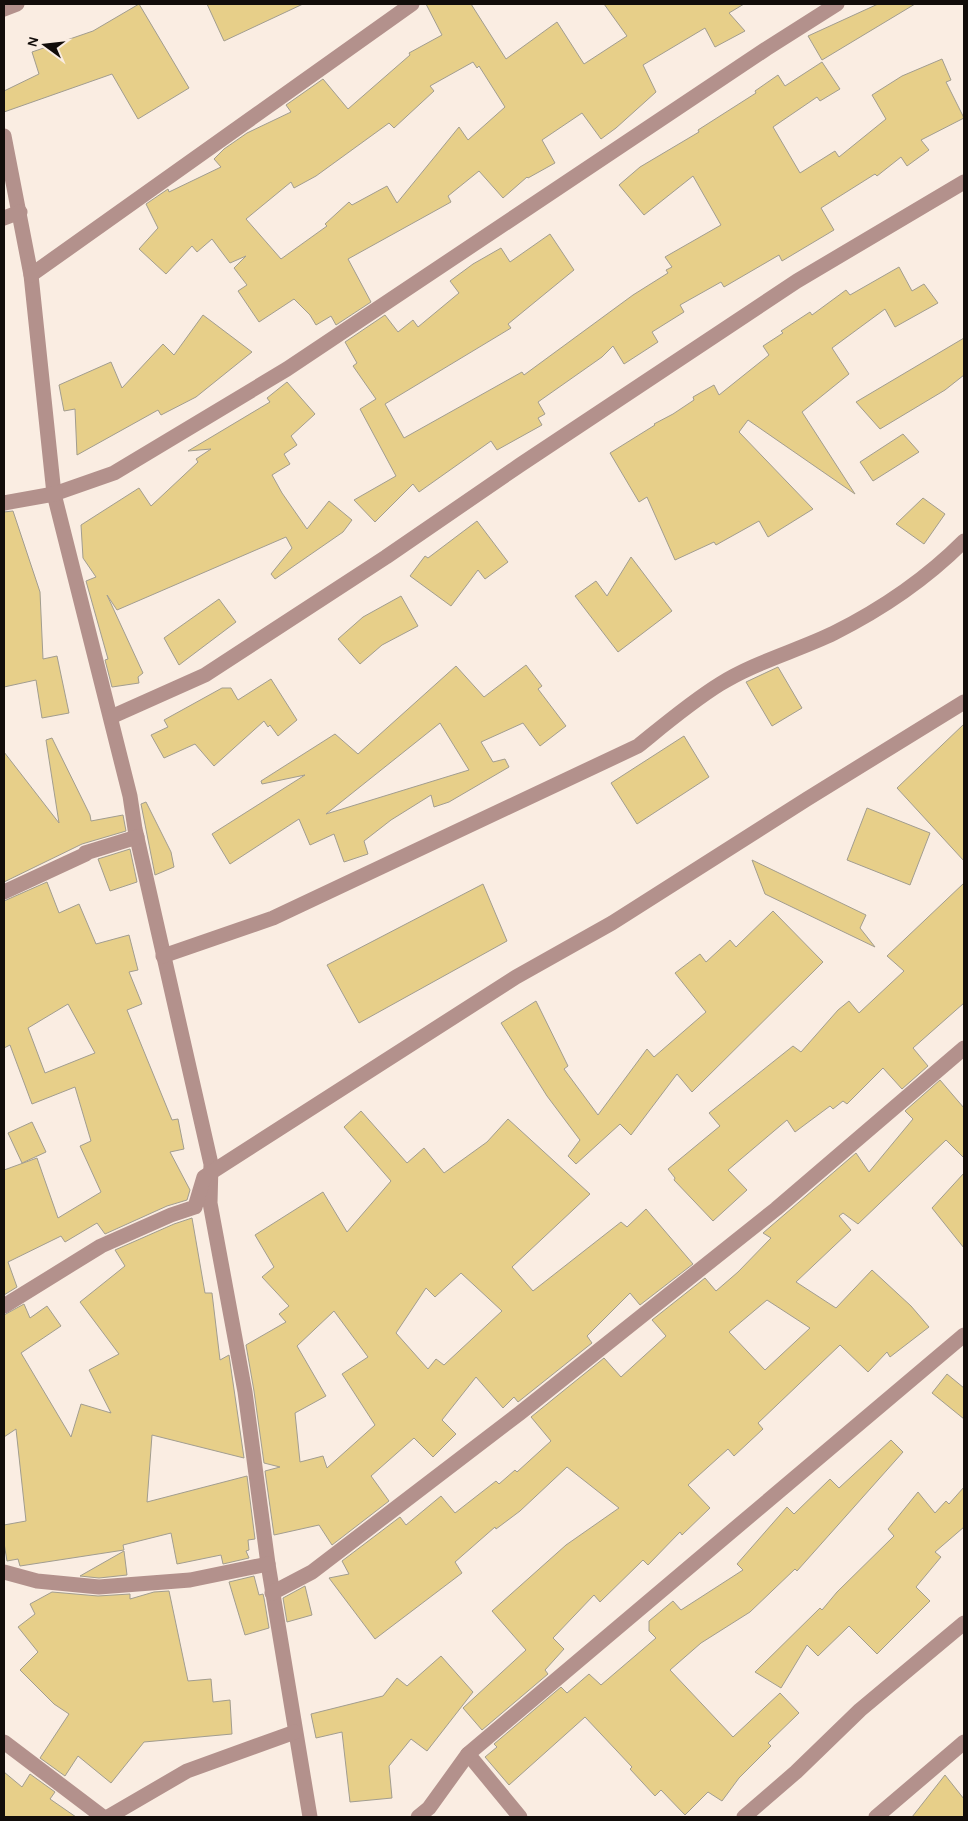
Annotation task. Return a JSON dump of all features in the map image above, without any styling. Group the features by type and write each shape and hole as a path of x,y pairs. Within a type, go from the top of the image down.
{"street":[{"path":"4,9 16,4"},
{"path":"31,275 412,4"},
{"path":"4,503 54,494 114,473 287,370 766,49 837,4"},
{"path":"4,136 31,275 54,494 130,796 137,838 211,1164 210,1203 245,1392 272,1593 310,1817"},
{"path":"111,717 206,675 386,557 797,281 964,182"},
{"path":"4,218 20,212"},
{"path":"163,956 272,918 638,746 720,684 778,655 833,633 902,594 950,556 964,542"},
{"path":"4,1306 101,1246 171,1215 195,1207 204,1178 210,1174 516,976 612,923 964,702"},
{"path":"4,892 85,853 137,838"},
{"path":"272,1593 312,1572 520,1413 776,1209 964,1048"},
{"path":"418,1817 429,1808 468,1754 964,1335"},
{"path":"4,1572 37,1581 98,1587 190,1580 268,1564"},
{"path":"744,1817 796,1772 860,1710 964,1622"},
{"path":"108,1817 187,1771 295,1732"},
{"path":"4,1742 103,1817"},
{"path":"876,1817 964,1742"},
{"path":"468,1754 520,1817"}],"building":[{"path":"139,4 189,88 138,119 112,74 4,112 4,91 39,74 32,52 93,31"},
{"path":"207,4 303,4 224,41"},
{"path":"426,4 471,4 506,59 557,22 584,64 627,36 604,4 744,4 729,13 745,31 715,47 705,28 643,65 656,92 601,139 582,113 542,140 555,163 527,177 503,198 479,171 448,196 451,202 348,259 371,302 336,325 331,316 316,325 310,315 294,299 259,322 238,291 247,285 234,268 246,256 230,263 212,239 197,252 192,246 166,274 139,249 158,228 146,204 168,189 169,192 221,167 214,159 224,149 247,133 291,112 286,105 323,79 348,109 410,55 409,53 442,35","holes":["473,62 477,68 479,66 505,107 468,140 459,127 397,203 387,186 352,205 349,202 325,224 327,226 281,259 246,219 291,182 294,188 316,176 389,123 394,128 434,91 430,86"]},
{"path":"878,4 915,4 822,60 808,36"},
{"path":"942,59 951,80 946,82 964,118 921,140 929,150 907,166 901,157 877,176 875,174 821,208 834,230 782,261 779,255 724,287 721,282 680,305 684,312 652,332 658,342 624,364 613,346 602,357 538,402 545,414 538,418 542,425 497,450 491,441 419,492 413,484 375,522 354,500 396,476 360,409 376,399 353,366 357,363 345,342 385,315 398,332 413,320 418,327 459,293 450,281 473,264 501,248 510,262 550,234 574,270 508,324 511,328 385,404 404,438 522,372 524,375 633,295 668,273 666,270 672,267 665,257 721,225 693,176 644,215 619,185 640,167 699,132 698,130 756,93 755,91 778,75 785,86 822,62 840,89 820,101 817,97 773,127 800,173 835,151 839,157 886,119 872,95 902,76"},
{"path":"899,267 912,291 924,284 938,303 895,327 885,309 832,348 849,374 802,412 855,494 748,420 739,432 813,509 768,537 759,521 716,545 714,542 675,560 647,497 639,502 610,453 673,414 694,400 693,397 714,385 719,395 769,355 763,346 783,333 781,331 810,312 812,315 846,290 850,295"},
{"path":"203,315 252,352 196,397 161,415 158,410 77,455 75,409 64,411 59,385 111,362 122,388 163,344 174,355"},
{"path":"964,338 964,375 945,390 880,429 856,402"},
{"path":"287,382 315,414 291,436 297,445 284,454 290,464 272,475 307,529 329,501 352,520 343,532 275,579 271,574 292,548 286,537 117,610 107,595 143,673 138,677 139,683 112,687 105,660 108,659 86,581 96,577 83,558 81,525 139,488 151,506 198,462 196,459 211,449 188,451 270,402 267,398"},
{"path":"903,434 919,452 873,481 860,462"},
{"path":"923,498 945,514 924,544 896,524"},
{"path":"13,511 40,592 43,659 57,656 69,713 42,718 36,680 4,687 4,512"},
{"path":"477,521 508,562 485,579 478,570 451,606 410,576 425,556 428,558"},
{"path":"631,557 672,611 618,652 575,596 596,581 607,596"},
{"path":"401,596 418,626 382,645 360,664 338,639 363,617"},
{"path":"219,599 236,622 179,665 164,638"},
{"path":"526,665 542,686 538,689 566,726 540,746 523,723 481,742 493,762 505,759 509,767 449,802 434,807 431,795 391,820 364,841 368,854 344,862 334,834 310,845 299,819 230,864 212,834 305,775 262,784 261,781 335,734 358,754 456,666 484,697","holes":["440,723 469,770 326,814"]},
{"path":"778,667 802,708 772,726 746,682"},
{"path":"271,679 297,720 278,736 270,725 268,727 264,721 214,766 195,744 164,758 151,735 168,727 164,720 222,688 231,688 238,700"},
{"path":"964,724 964,861 897,788"},
{"path":"684,736 709,777 637,824 611,783"},
{"path":"52,738 90,815 91,821 123,815 126,831 82,844 4,882 4,752 59,823 46,740"},
{"path":"146,802 171,852 174,867 155,875 141,804"},
{"path":"867,808 930,833 910,885 847,860"},
{"path":"130,849 137,882 110,891 98,859"},
{"path":"752,860 866,915 860,928 875,947 765,894"},
{"path":"47,882 59,913 79,904 96,944 129,935 138,970 129,972 142,1004 127,1010 172,1120 178,1119 184,1149 170,1152 190,1190 187,1200 167,1206 105,1234 97,1223 65,1242 61,1236 8,1262 17,1287 4,1295 4,1170 37,1158 58,1218 101,1192 80,1146 91,1141 75,1087 32,1104 10,1045 4,1048 4,901","holes":["68,1004 95,1053 45,1073 28,1028"]},
{"path":"964,883 964,1003 913,1048 928,1066 902,1089 883,1068 847,1104 843,1101 833,1109 830,1106 795,1132 787,1120 728,1170 747,1190 713,1221 674,1180 675,1178 668,1169 720,1126 709,1113 793,1046 801,1052 838,1010 849,1001 859,1013 904,971 887,956"},
{"path":"483,884 507,941 359,1023 327,965"},
{"path":"773,911 823,962 692,1092 677,1074 631,1135 620,1124 576,1164 568,1156 580,1140 547,1096 501,1023 536,1001 568,1066 564,1069 598,1115 647,1049 654,1057 706,1012 675,973 700,954 706,962 730,940 736,947"},
{"path":"940,1080 964,1108 964,1158 946,1140 858,1224 843,1213 839,1216 851,1230 796,1282 836,1308 872,1270 911,1306 929,1327 890,1357 887,1352 868,1372 840,1345 758,1423 763,1429 734,1456 728,1449 688,1485 710,1508 682,1535 680,1532 648,1565 643,1560 600,1602 594,1595 553,1638 564,1649 545,1670 548,1674 482,1730 463,1708 526,1650 492,1611 566,1545 619,1508 567,1467 520,1511 496,1529 495,1527 455,1562 462,1573 375,1639 329,1578 349,1574 342,1561 400,1517 406,1525 441,1496 455,1513 496,1481 499,1484 515,1470 517,1472 551,1441 531,1417 604,1358 621,1377 666,1336 652,1320 705,1278 716,1291 738,1272 771,1238 763,1233 856,1153 869,1172 913,1119 905,1111","holes":["767,1300 810,1328 765,1370 729,1332"]},
{"path":"361,1111 407,1163 424,1148 444,1173 487,1142 508,1119 590,1194 512,1267 533,1291 621,1222 627,1227 646,1209 693,1264 640,1305 630,1293 587,1336 592,1343 518,1402 514,1397 503,1408 476,1377 442,1420 456,1434 433,1457 414,1438 371,1476 389,1501 332,1545 319,1525 274,1535 265,1471 280,1467 264,1463 246,1345 286,1322 279,1314 289,1306 262,1277 274,1267 255,1235 323,1192 347,1232 391,1181 344,1127","holes":["461,1273 502,1311 444,1365 436,1359 428,1369 396,1333 426,1288 435,1297","334,1311 368,1357 342,1374 375,1425 327,1468 323,1456 300,1462 295,1413 326,1396 297,1346"]},
{"path":"32,1122 46,1152 22,1163 8,1133"},
{"path":"964,1173 964,1248 932,1208"},
{"path":"192,1218 205,1293 212,1293 220,1360 229,1355 244,1458 152,1435 147,1502 247,1476 255,1539 248,1540 249,1550 246,1551 249,1558 223,1564 221,1555 177,1564 171,1533 123,1545 124,1550 20,1566 18,1559 7,1561 4,1525 26,1521 16,1429 4,1437 4,1315 24,1304 30,1318 47,1306 61,1326 21,1353 71,1437 81,1404 111,1413 89,1370 119,1354 80,1302 125,1266 115,1250"},
{"path":"947,1374 964,1388 964,1419 932,1393"},
{"path":"891,1440 903,1452 797,1571 795,1569 750,1612 701,1643 670,1670 733,1737 780,1693 799,1713 768,1743 771,1746 739,1778 722,1801 708,1792 685,1815 661,1790 655,1796 630,1769 632,1767 585,1717 509,1785 485,1757 497,1747 494,1744 561,1687 567,1693 589,1674 601,1685 656,1638 649,1631 649,1621 673,1601 681,1610 743,1570 737,1564 787,1507 794,1514 830,1479 839,1488"},
{"path":"964,1487 964,1527 935,1552 941,1557 916,1587 930,1601 877,1654 849,1626 818,1656 807,1645 781,1688 755,1672 820,1608 822,1610 837,1592 894,1536 888,1529 918,1492 935,1513 946,1501 949,1504"},
{"path":"124,1551 127,1575 99,1578 80,1576"},
{"path":"254,1576 259,1595 263,1594 269,1628 245,1635 229,1582"},
{"path":"305,1586 312,1615 287,1622 283,1598"},
{"path":"169,1591 188,1681 211,1679 213,1702 230,1700 232,1734 144,1742 111,1783 78,1756 65,1776 40,1758 69,1714 54,1704 20,1670 38,1652 18,1627 35,1614 30,1604 52,1592 98,1596 130,1594 130,1599 154,1592"},
{"path":"441,1656 473,1692 427,1751 411,1739 389,1766 392,1798 350,1802 342,1732 316,1738 311,1714 383,1696 397,1678 407,1686"},
{"path":"4,1772 22,1787 30,1774 55,1792 50,1799 76,1817 4,1817"},
{"path":"945,1775 964,1799 964,1817 912,1817"}]}
